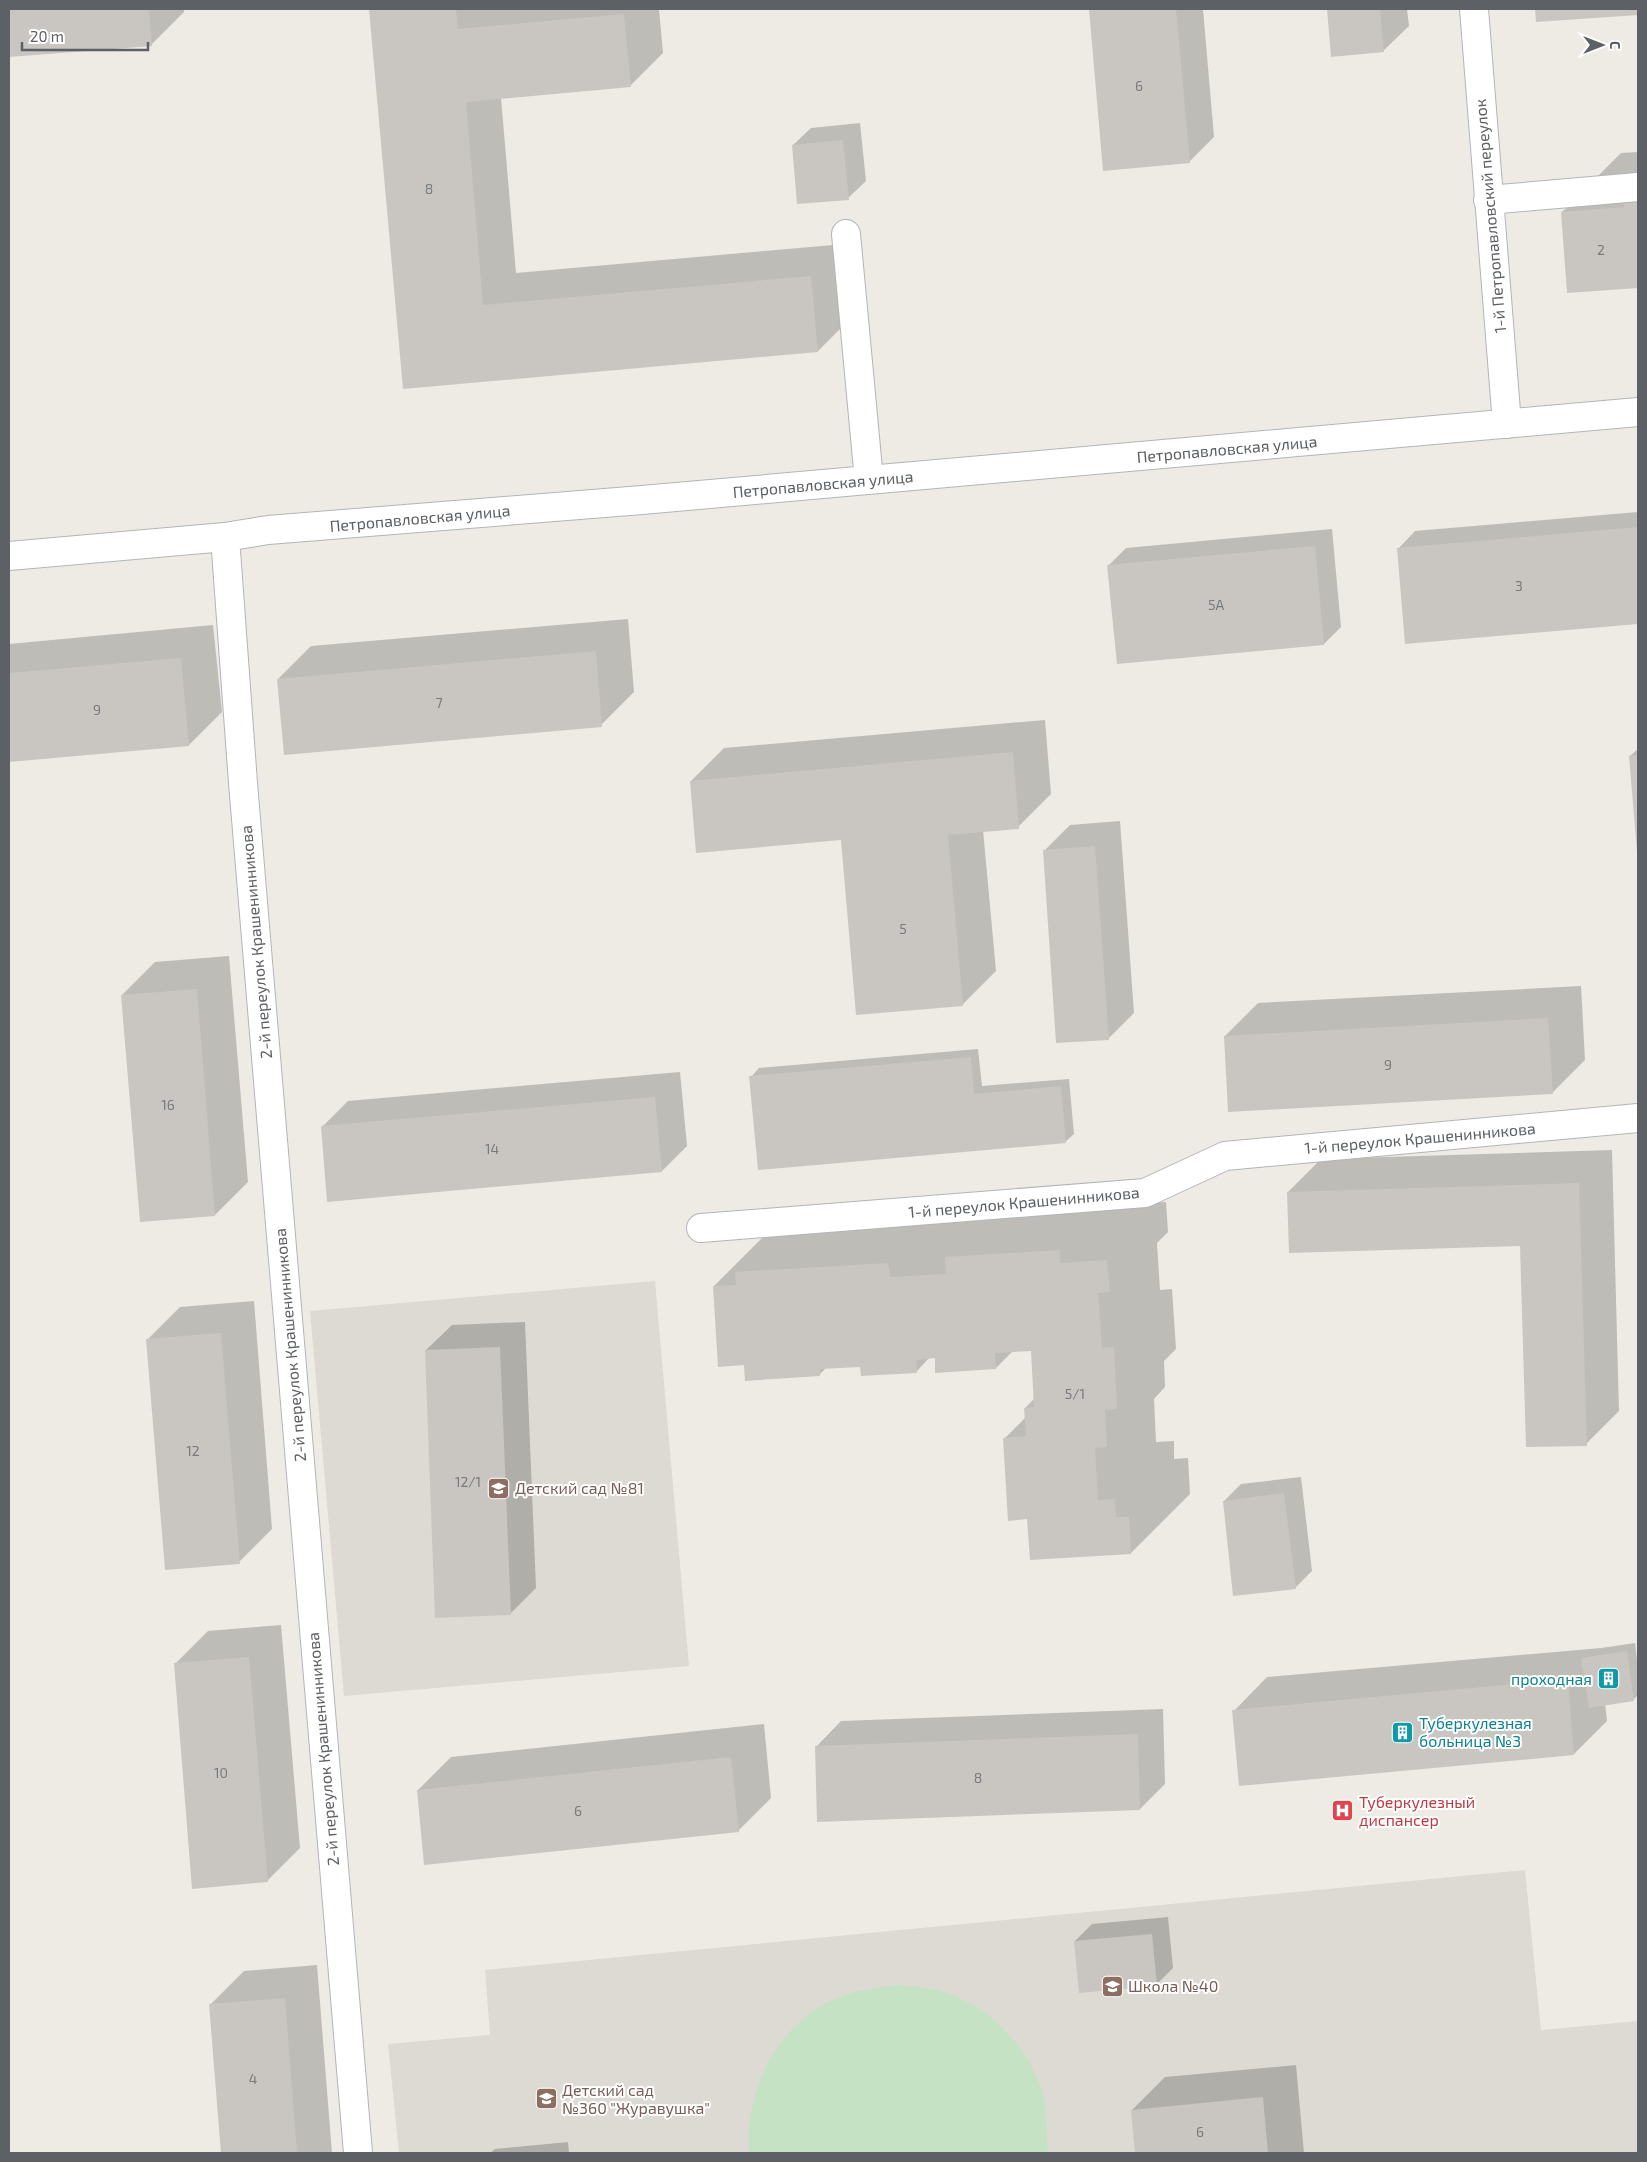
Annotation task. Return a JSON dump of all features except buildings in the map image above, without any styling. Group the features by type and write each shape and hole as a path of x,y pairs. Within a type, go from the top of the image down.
{"street":[{"name":"1-й Петропавловский переулок","path":"1474,9 1507,424"},
{"path":"1488,200 1638,187"},
{"path":"846,234 869,480"},
{"name":"Петропавловская улица","path":"9,556 225,537 268,530 632,501 1638,412"},
{"name":"2-й переулок Крашенинникова","path":"225,537 243,783 358,2153"},
{"name":"1-й переулок Крашенинникова","path":"701,1228 1145,1193 1225,1156 1638,1118"}],"shaded area":[{"name":"Детский сад №81","path":"655,1281 689,1666 344,1696 310,1311"},
{"name":"Школа №40","path":"1525,1870 1541,2030 1638,2021 1638,2153 399,2153 388,2044 490,2035 485,1970"}],"green space":[{"path":"902,1985 933,1989 969,2003 1001,2026 1015,2041 1035,2074 1042,2092 1046,2115 1048,2153 749,2153 749,2129 753,2104 760,2081 770,2059 784,2039 800,2022 820,2007 842,1996 864,1990"}],"place":[{"name":"Детский сад №81","path":"499,1488"},
{"name":"проходная","path":"1608,1679"},
{"name":"Туберкулезная больница №3","path":"1403,1732"},
{"name":"Туберкулезный диспансер","path":"1343,1811"},
{"name":"Школа №40","path":"1112,1986"},
{"name":"Детский сад №360 \"Журавушка\"","path":"546,2099"}]}
